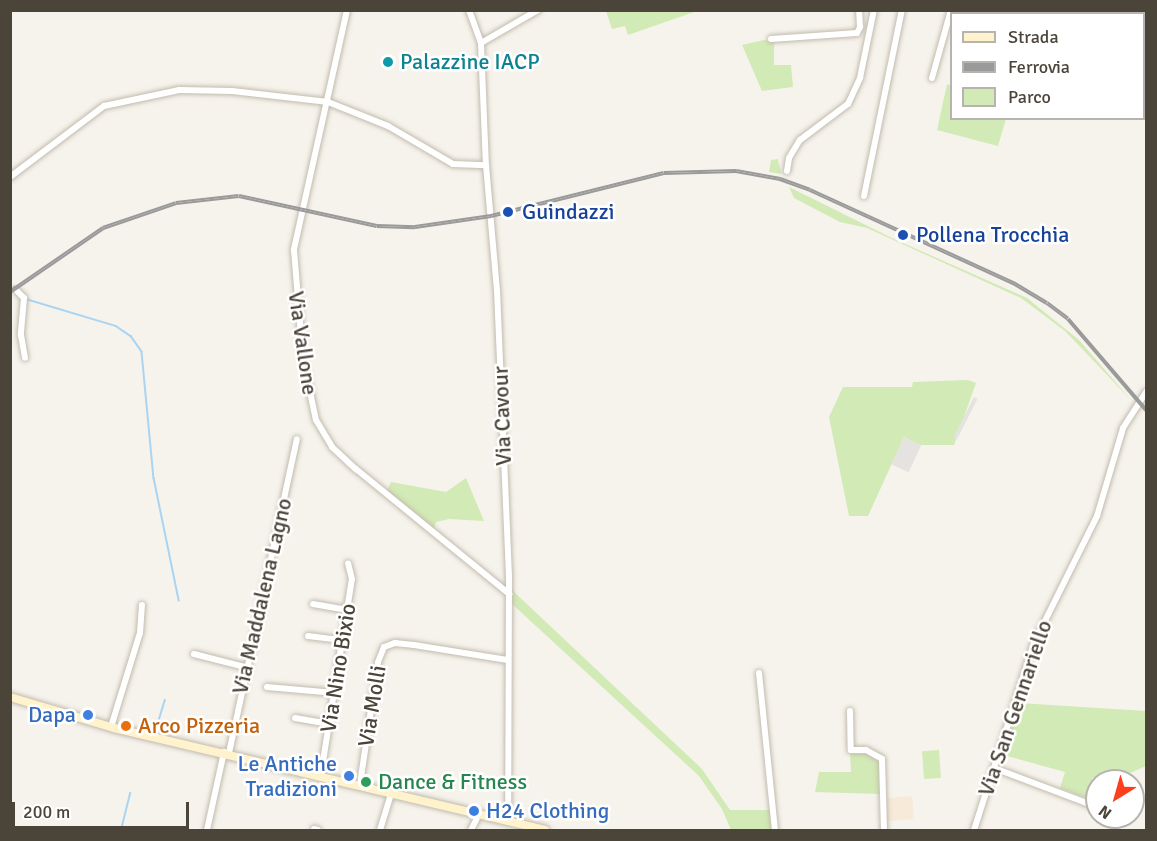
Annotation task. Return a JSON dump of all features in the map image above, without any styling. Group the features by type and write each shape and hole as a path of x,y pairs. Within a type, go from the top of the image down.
{"main road":[{"path":"10,697 111,727 321,774 508,824 545,831"}],"street":[{"name":"Via Vallone","path":"347,10 294,250 303,359 316,420 332,447 356,469 509,594"},
{"name":"Via Cavour","path":"469,10 482,43 486,165 496,267 509,594 508,824"},
{"path":"482,43 538,10"},
{"path":"859,10 861,27"},
{"path":"788,171 789,158 800,140 831,120 848,104 860,78 874,10"},
{"path":"864,196 902,10"},
{"path":"932,78 950,14"},
{"path":"861,27 870,28"},
{"path":"771,39 854,34 861,27"},
{"path":"10,177 104,106 150,94 232,91 328,102 388,126 453,164 486,165"},
{"path":"16,291 24,298 21,335 25,358"},
{"name":"Via San Gennariello","path":"975,831 1034,643 1097,516 1123,428 1146,392"},
{"name":"Via Maddalena Lagno","path":"207,831 297,439"},
{"name":"Via Nino Bixio","path":"321,774 352,579 348,563"},
{"path":"313,604 347,610"},
{"path":"111,727 140,633 142,605"},
{"path":"308,636 342,640"},
{"name":"Via Molli","path":"360,784 378,662 384,647 395,643 508,660"},
{"path":"194,654 244,667"},
{"path":"759,673 775,831"},
{"path":"267,687 334,693"},
{"path":"850,711 851,750 866,750 882,759 884,831"},
{"path":"295,718 329,724"},
{"path":"994,768 1085,802"},
{"path":"380,831 391,793"},
{"path":"471,831 478,816"}],"shaded area":[{"path":"974,397 978,399 957,439 954,437"},
{"path":"904,437 921,445 909,472 891,464"},
{"path":"912,796 914,819 887,821 885,798"}],"green space":[{"path":"697,10 628,35 625,26 612,29 606,11"},
{"path":"1025,10 1086,11 1054,12 1024,12"},
{"path":"764,40 774,42 774,65 791,65 793,87 762,91 742,45"},
{"path":"947,84 950,86 950,120 1006,120 998,146 937,130"},
{"path":"778,159 782,174 769,172 771,160"},
{"path":"789,187 894,239 1027,298 1079,340 1131,400 1065,331 1021,298 867,228 840,222 794,198"},
{"path":"968,380 976,383 954,445 921,445 904,437 868,516 849,516 829,417 843,387 912,387 913,382"},
{"path":"466,478 484,521 449,519 436,522 434,528 387,491 391,482 446,492"},
{"path":"512,590 702,769 730,810 771,810 772,830 731,830 722,809 699,776 512,604"},
{"path":"1019,703 1146,711 1146,766 1139,769 1085,769 1085,797 1060,788 1065,772 1003,755"},
{"path":"939,750 941,778 924,779 922,751"},
{"path":"850,754 867,754 879,762 880,794 815,792 819,772 851,772"}],"waterway":[{"path":"26,299 116,326 131,336 142,352 154,478 179,600"},
{"path":"156,729 165,700"},
{"path":"121,830 130,793"}],"tunnel":[{"path":"12,287 17,291"}],"railway":[{"path":"10,292 103,228 176,203 239,196 377,226 415,227 491,216 664,173 736,171 780,179 810,190 1015,284 1068,319 1146,410"}],"place":[{"name":"Palazzine IACP","path":"388,62"},
{"name":"Guindazzi","path":"508,212"},
{"name":"Pollena Trocchia","path":"903,235"},
{"name":"Dapa","path":"88,715"},
{"name":"Arco Pizzeria","path":"126,726"},
{"name":"Le Antiche Tradizioni","path":"349,776"},
{"name":"Dance & Fitness","path":"366,782"},
{"name":"H24 Clothing","path":"474,811"}]}
